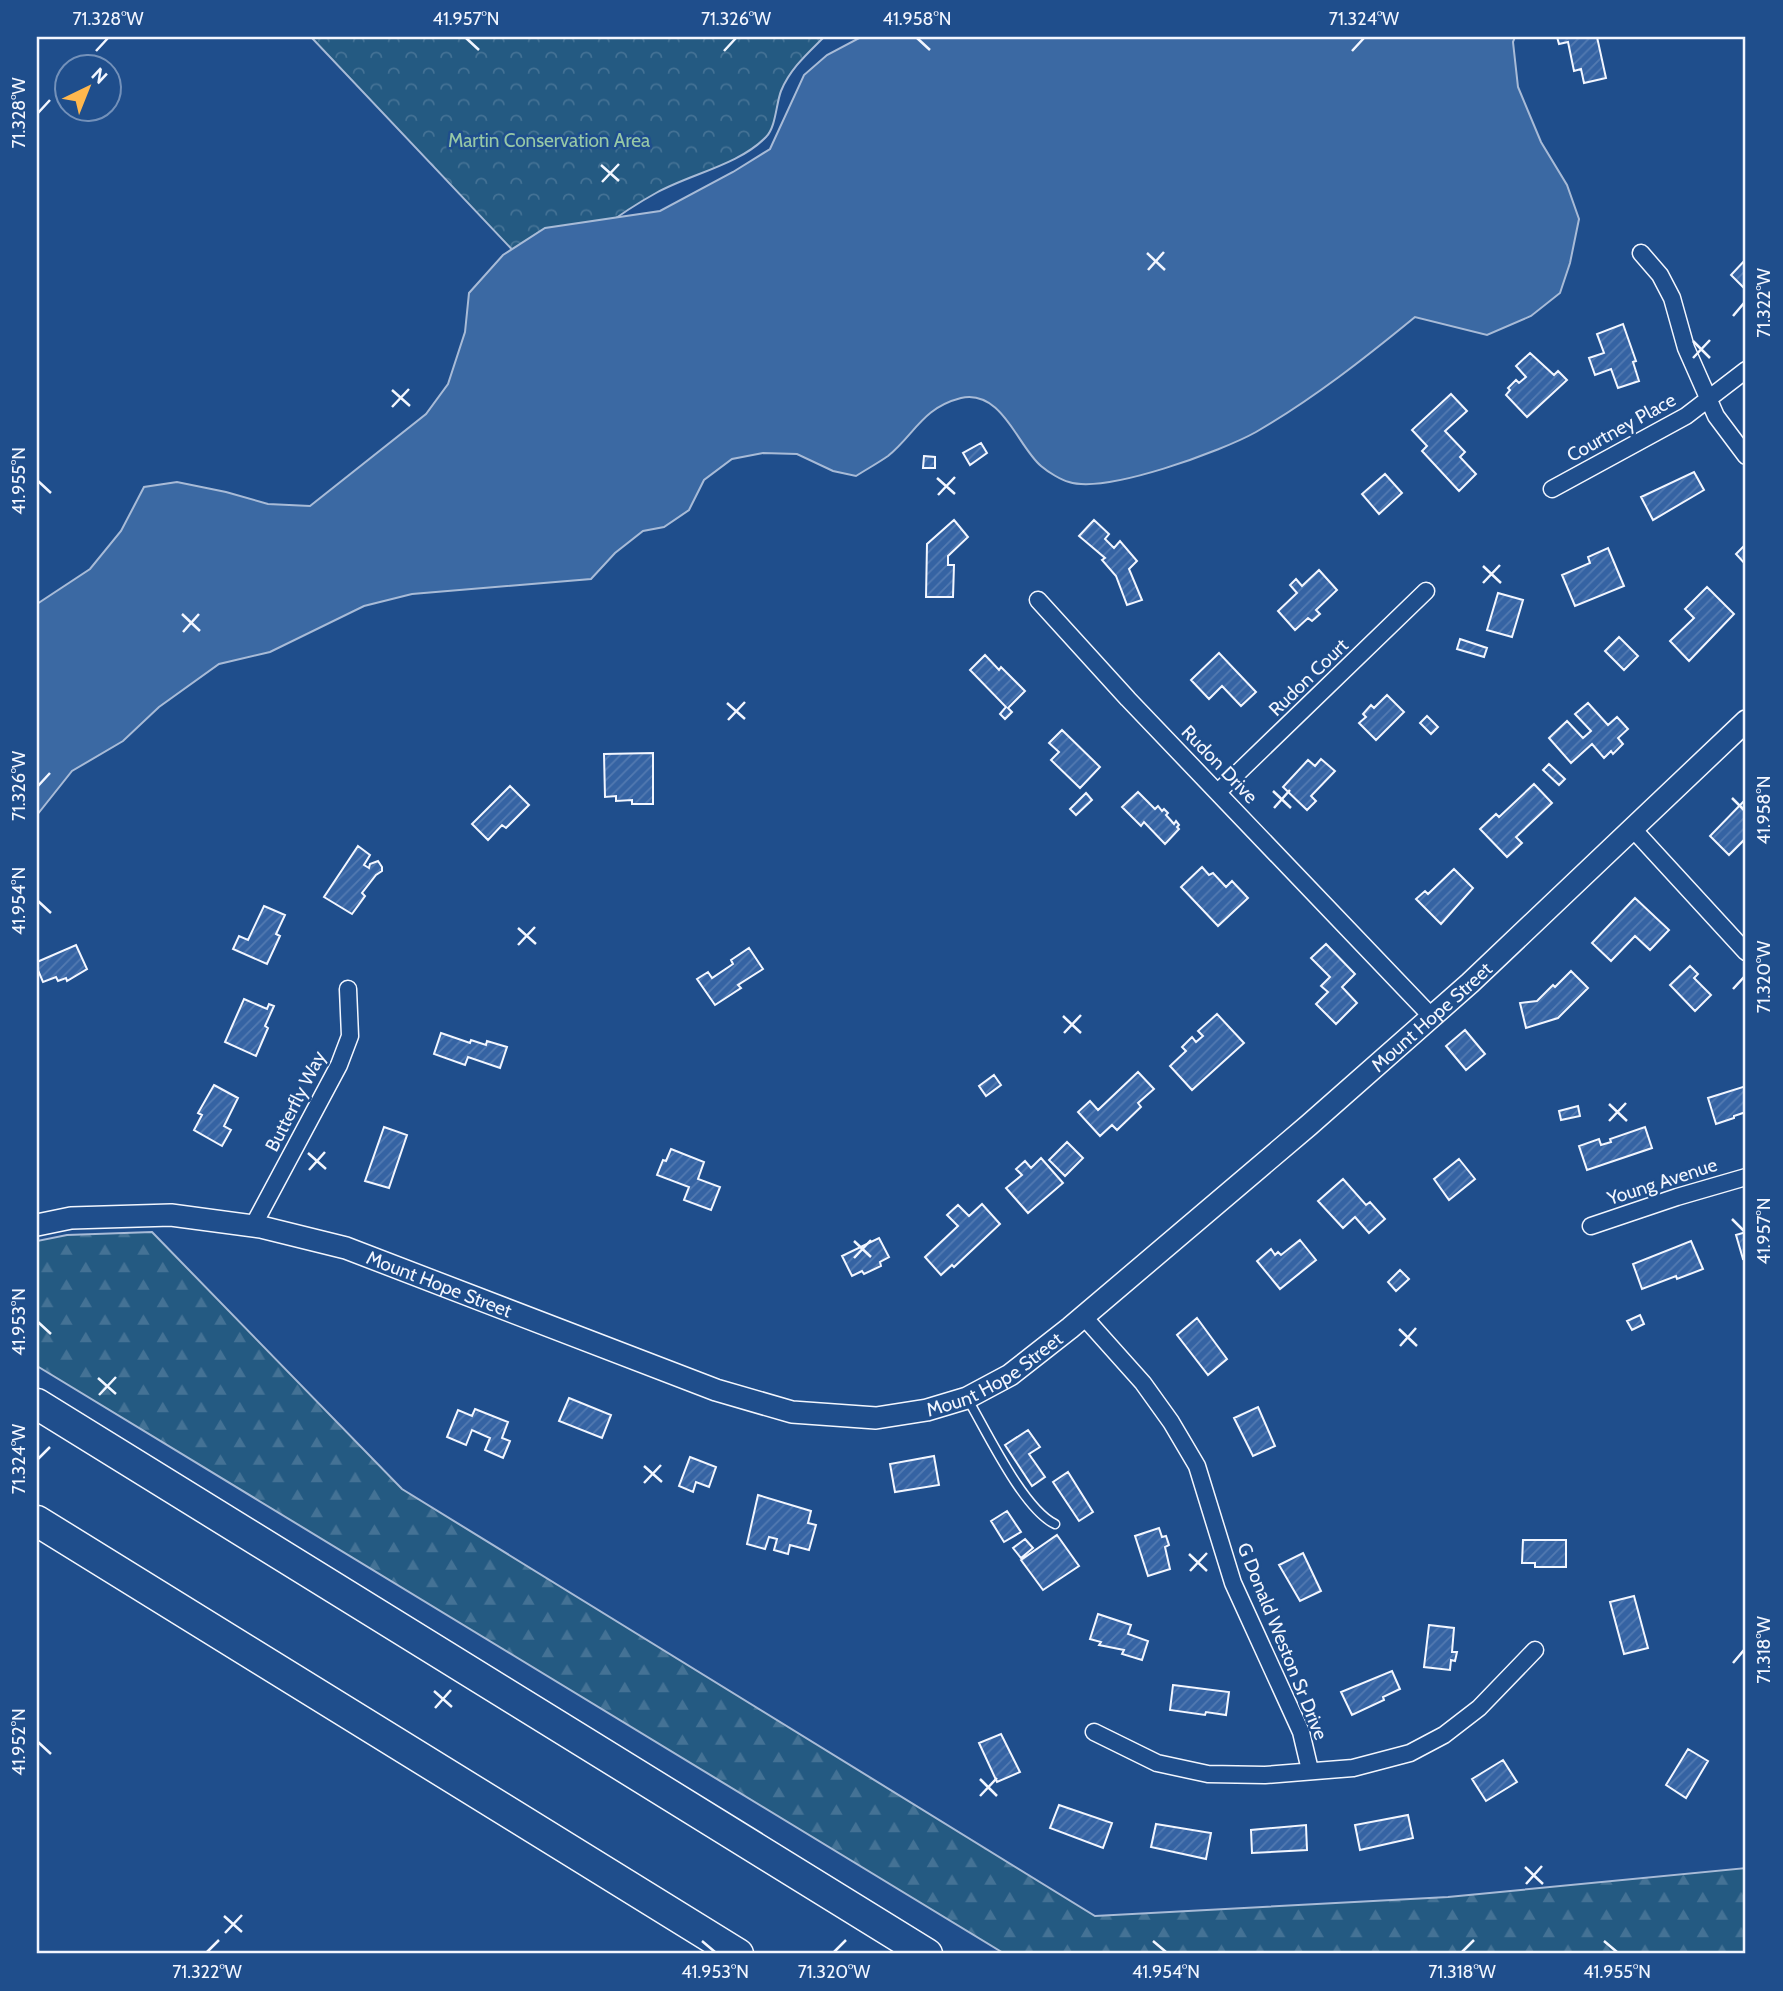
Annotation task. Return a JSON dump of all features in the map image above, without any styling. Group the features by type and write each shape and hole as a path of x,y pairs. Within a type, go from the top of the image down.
{"highway":[{"path":"37,1404 927,1954"},
{"path":"37,1521 738,1954"}],"street":[{"path":"1641,253 1660,275 1672,298 1686,348 1716,415 1746,456"},
{"name":"Courtney Place","path":"1552,489 1686,416 1746,370"},
{"name":"Rudon Court","path":"1218,792 1426,591"},
{"name":"Rudon Drive","path":"1038,600 1128,699 1432,1017"},
{"name":"Mount Hope Street","path":"37,1225 71,1218 171,1215 253,1226 346,1248 716,1390 792,1412 876,1418 927,1410 967,1398 1010,1375 1084,1317 1432,1017 1746,720"},
{"path":"1633,829 1746,952"},
{"name":"Butterfly Way","path":"253,1226 339,1065 350,1036 348,989"},
{"name":"Young Avenue","path":"1591,1226 1746,1177"},
{"name":"G Donald Weston Sr Drive","path":"1084,1317 1143,1383 1171,1422 1196,1466 1233,1583 1301,1732 1310,1770"},
{"path":"1094,1732 1157,1763 1208,1774 1265,1775 1353,1768 1410,1753 1444,1735 1479,1708 1535,1650"}],"lane":[{"path":"967,1398 1025,1495 1047,1520 1055,1524"}],"green space":[{"name":"Martin Conservation Area","path":"311,37 824,37 789,76 781,91 772,127 755,147 640,202 596,232 539,278"},
{"path":"152,1232 402,1489 1095,1916 1448,1897 1746,1868 1746,1954 1005,1954 37,1366 37,1241 67,1235"}],"shaded area":[{"path":"861,37 1515,37 1513,42 1518,87 1541,142 1567,185 1579,219 1570,263 1560,293 1531,316 1487,335 1415,317 1338,378 1256,432 1218,450 1164,469 1109,482 1086,484 1062,480 1041,466 998,411 988,402 975,398 961,398 937,408 888,456 856,476 833,471 797,454 763,453 732,459 704,480 689,510 664,527 643,531 615,553 591,579 412,594 364,606 270,652 219,664 159,707 123,741 72,771 37,815 37,604 90,569 121,531 144,487 177,482 268,504 310,506 426,414 448,384 465,332 469,293 503,255 545,228 660,211 733,172 770,149 804,75 827,55"}],"building":[{"path":"1557,37 1597,37 1606,78 1584,83 1581,69 1574,71 1568,42 1559,44"},
{"path":"1746,259 1746,290 1731,275"},
{"path":"1623,324 1636,361 1633,362 1639,381 1618,388 1611,369 1595,375 1589,358 1604,353 1597,334"},
{"path":"1530,353 1554,375 1558,371 1567,380 1527,417 1506,395 1510,390 1508,388 1516,380 1519,383 1526,377 1516,366"},
{"path":"1451,394 1467,411 1445,431 1465,452 1460,457 1476,474 1459,491 1422,451 1427,446 1412,430"},
{"path":"981,443 987,453 970,465 963,453"},
{"path":"924,456 935,457 935,468 923,468"},
{"path":"1694,472 1704,490 1653,520 1641,497"},
{"path":"1385,474 1402,493 1379,514 1362,494"},
{"path":"954,520 968,537 948,556 948,565 954,565 953,597 926,597 927,544"},
{"path":"1094,520 1109,534 1105,539 1114,548 1120,541 1137,561 1129,569 1142,600 1127,605 1116,576 1102,560 1105,558 1079,536"},
{"path":"1746,544 1746,565 1736,554"},
{"path":"1608,548 1624,586 1575,606 1562,575 1590,563 1588,557"},
{"path":"1319,570 1337,590 1316,610 1320,614 1312,621 1308,618 1295,630 1278,611 1297,593 1290,585 1296,579 1302,586"},
{"path":"1707,587 1734,614 1689,661 1670,641 1694,618 1685,609"},
{"path":"1498,593 1523,600 1512,637 1487,630"},
{"path":"1619,637 1638,656 1624,670 1605,651"},
{"path":"1460,639 1487,648 1484,657 1457,649"},
{"path":"1219,653 1256,692 1241,706 1222,686 1209,699 1191,680"},
{"path":"985,655 1025,691 1008,708 1012,712 1005,719 1000,714 1006,707 970,670"},
{"path":"1387,695 1404,712 1376,740 1359,723 1366,717 1363,714 1371,705 1374,708"},
{"path":"1588,703 1608,725 1617,717 1628,729 1618,738 1623,744 1613,754 1611,751 1604,758 1592,744 1571,763 1549,738 1567,721 1583,738 1591,731 1575,714"},
{"path":"1427,716 1438,727 1431,734 1420,723"},
{"path":"1062,730 1100,767 1080,788 1051,760 1059,752 1049,743"},
{"path":"653,753 653,804 632,804 632,800 616,801 616,796 605,797 604,754"},
{"path":"1321,759 1335,771 1311,796 1316,801 1307,810 1283,787 1308,760 1315,766"},
{"path":"1549,764 1565,779 1559,785 1543,770"},
{"path":"1534,784 1552,803 1516,837 1522,843 1507,857 1480,829 1496,814 1499,817"},
{"path":"510,786 529,805 506,828 502,825 488,840 472,824"},
{"path":"1138,792 1155,809 1158,806 1162,811 1164,809 1174,824 1176,821 1179,825 1179,829 1165,844 1144,822 1141,826 1122,807"},
{"path":"1086,793 1092,800 1076,815 1070,809"},
{"path":"1746,799 1746,838 1729,855 1710,836"},
{"path":"358,846 370,855 364,865 369,868 370,864 378,861 382,871 362,893 365,896 352,914 324,897"},
{"path":"1202,867 1209,875 1213,873 1226,887 1232,881 1248,898 1218,926 1181,887"},
{"path":"1454,869 1473,888 1441,924 1416,899 1425,891 1428,894"},
{"path":"1635,898 1669,930 1650,950 1635,936 1611,961 1592,943"},
{"path":"264,906 285,915 276,934 280,936 267,964 233,949 239,936 248,940"},
{"path":"1326,944 1355,974 1342,987 1357,1003 1336,1024 1316,1004 1328,992 1321,986 1330,977 1311,958"},
{"path":"76,945 87,969 67,981 66,978 58,981 56,977 43,982 37,962"},
{"path":"749,948 763,969 738,985 741,988 715,1005 697,979 708,972 712,978 733,964 731,960"},
{"path":"1690,966 1698,974 1694,978 1711,995 1695,1011 1670,985"},
{"path":"1571,971 1588,988 1558,1018 1526,1028 1520,1003 1537,1001"},
{"path":"244,999 267,1009 269,1004 274,1006 256,1056 225,1042"},
{"path":"1217,1014 1244,1043 1192,1090 1170,1066 1186,1051 1182,1047 1192,1037 1196,1042 1203,1036 1198,1031"},
{"path":"1465,1030 1485,1054 1466,1070 1446,1046"},
{"path":"441,1033 470,1043 471,1040 486,1045 487,1041 507,1047 500,1068 468,1057 465,1065 434,1054"},
{"path":"1138,1072 1154,1089 1138,1103 1141,1107 1117,1130 1112,1125 1100,1136 1078,1112 1090,1101 1098,1110"},
{"path":"994,1075 1001,1085 986,1096 979,1086"},
{"path":"214,1085 238,1098 224,1126 231,1130 222,1146 194,1130 202,1115 198,1113"},
{"path":"1746,1086 1746,1112 1716,1124 1708,1098"},
{"path":"1578,1106 1580,1116 1561,1120 1559,1111"},
{"path":"384,1127 407,1135 389,1188 365,1181"},
{"path":"1645,1127 1652,1148 1587,1170 1579,1146 1599,1139 1601,1145 1611,1142 1610,1139"},
{"path":"1067,1142 1083,1158 1065,1176 1049,1160"},
{"path":"671,1149 704,1162 698,1179 720,1187 711,1210 684,1200 689,1187 657,1175"},
{"path":"1041,1158 1063,1183 1028,1213 1006,1188 1022,1175 1016,1169 1025,1161 1031,1168"},
{"path":"1459,1159 1475,1179 1449,1200 1434,1179"},
{"path":"1343,1179 1366,1205 1370,1202 1385,1219 1369,1233 1355,1217 1343,1228 1318,1201"},
{"path":"982,1204 1000,1224 954,1267 952,1265 941,1275 925,1257 958,1226 947,1215 958,1205 969,1216"},
{"path":"1746,1232 1746,1258 1743,1259 1736,1235"},
{"path":"879,1238 889,1257 880,1262 881,1266 852,1276 842,1256"},
{"path":"1300,1240 1316,1260 1280,1289 1257,1261 1271,1249 1275,1255 1278,1252 1281,1255"},
{"path":"1691,1241 1703,1269 1642,1289 1633,1264"},
{"path":"1400,1270 1409,1279 1396,1291 1388,1282"},
{"path":"1640,1315 1644,1324 1632,1330 1627,1321"},
{"path":"1197,1318 1227,1359 1208,1375 1177,1335"},
{"path":"569,1398 611,1415 602,1438 559,1421"},
{"path":"1258,1407 1275,1446 1253,1456 1234,1418"},
{"path":"475,1409 508,1422 502,1438 510,1441 503,1458 485,1450 490,1438 472,1430 466,1445 447,1437 458,1410 472,1416"},
{"path":"1028,1430 1040,1447 1029,1454 1045,1477 1032,1486 1005,1445"},
{"path":"934,1456 939,1485 895,1492 890,1464"},
{"path":"690,1457 716,1467 709,1487 696,1482 693,1492 679,1486"},
{"path":"1068,1472 1093,1512 1079,1521 1053,1482"},
{"path":"758,1495 811,1511 808,1523 816,1525 809,1550 790,1545 788,1554 774,1550 777,1539 769,1537 765,1549 747,1544"},
{"path":"1007,1511 1021,1532 1004,1542 991,1521"},
{"path":"1159,1528 1169,1545 1165,1547 1170,1569 1148,1576 1135,1536"},
{"path":"1057,1535 1079,1566 1043,1590 1021,1560"},
{"path":"1025,1539 1033,1548 1021,1558 1013,1548"},
{"path":"1523,1540 1566,1540 1566,1567 1535,1567 1535,1563 1522,1563"},
{"path":"1303,1553 1321,1591 1300,1601 1279,1565"},
{"path":"1634,1596 1648,1648 1624,1654 1610,1602"},
{"path":"1098,1614 1131,1625 1128,1634 1148,1641 1142,1660 1122,1654 1124,1650 1099,1645 1101,1642 1090,1639"},
{"path":"1429,1625 1454,1628 1452,1652 1457,1652 1455,1661 1451,1660 1450,1670 1424,1667"},
{"path":"1392,1671 1400,1689 1352,1715 1341,1692"},
{"path":"1173,1685 1229,1692 1226,1715 1170,1710"},
{"path":"1001,1734 1020,1772 997,1782 979,1743"},
{"path":"1688,1749 1708,1761 1686,1798 1666,1785"},
{"path":"1503,1760 1517,1782 1486,1801 1472,1779"},
{"path":"1059,1805 1112,1823 1103,1848 1050,1828"},
{"path":"1408,1815 1413,1838 1360,1850 1355,1825"},
{"path":"1156,1824 1211,1833 1206,1859 1151,1847"},
{"path":"1306,1825 1307,1850 1252,1853 1251,1830"}]}
